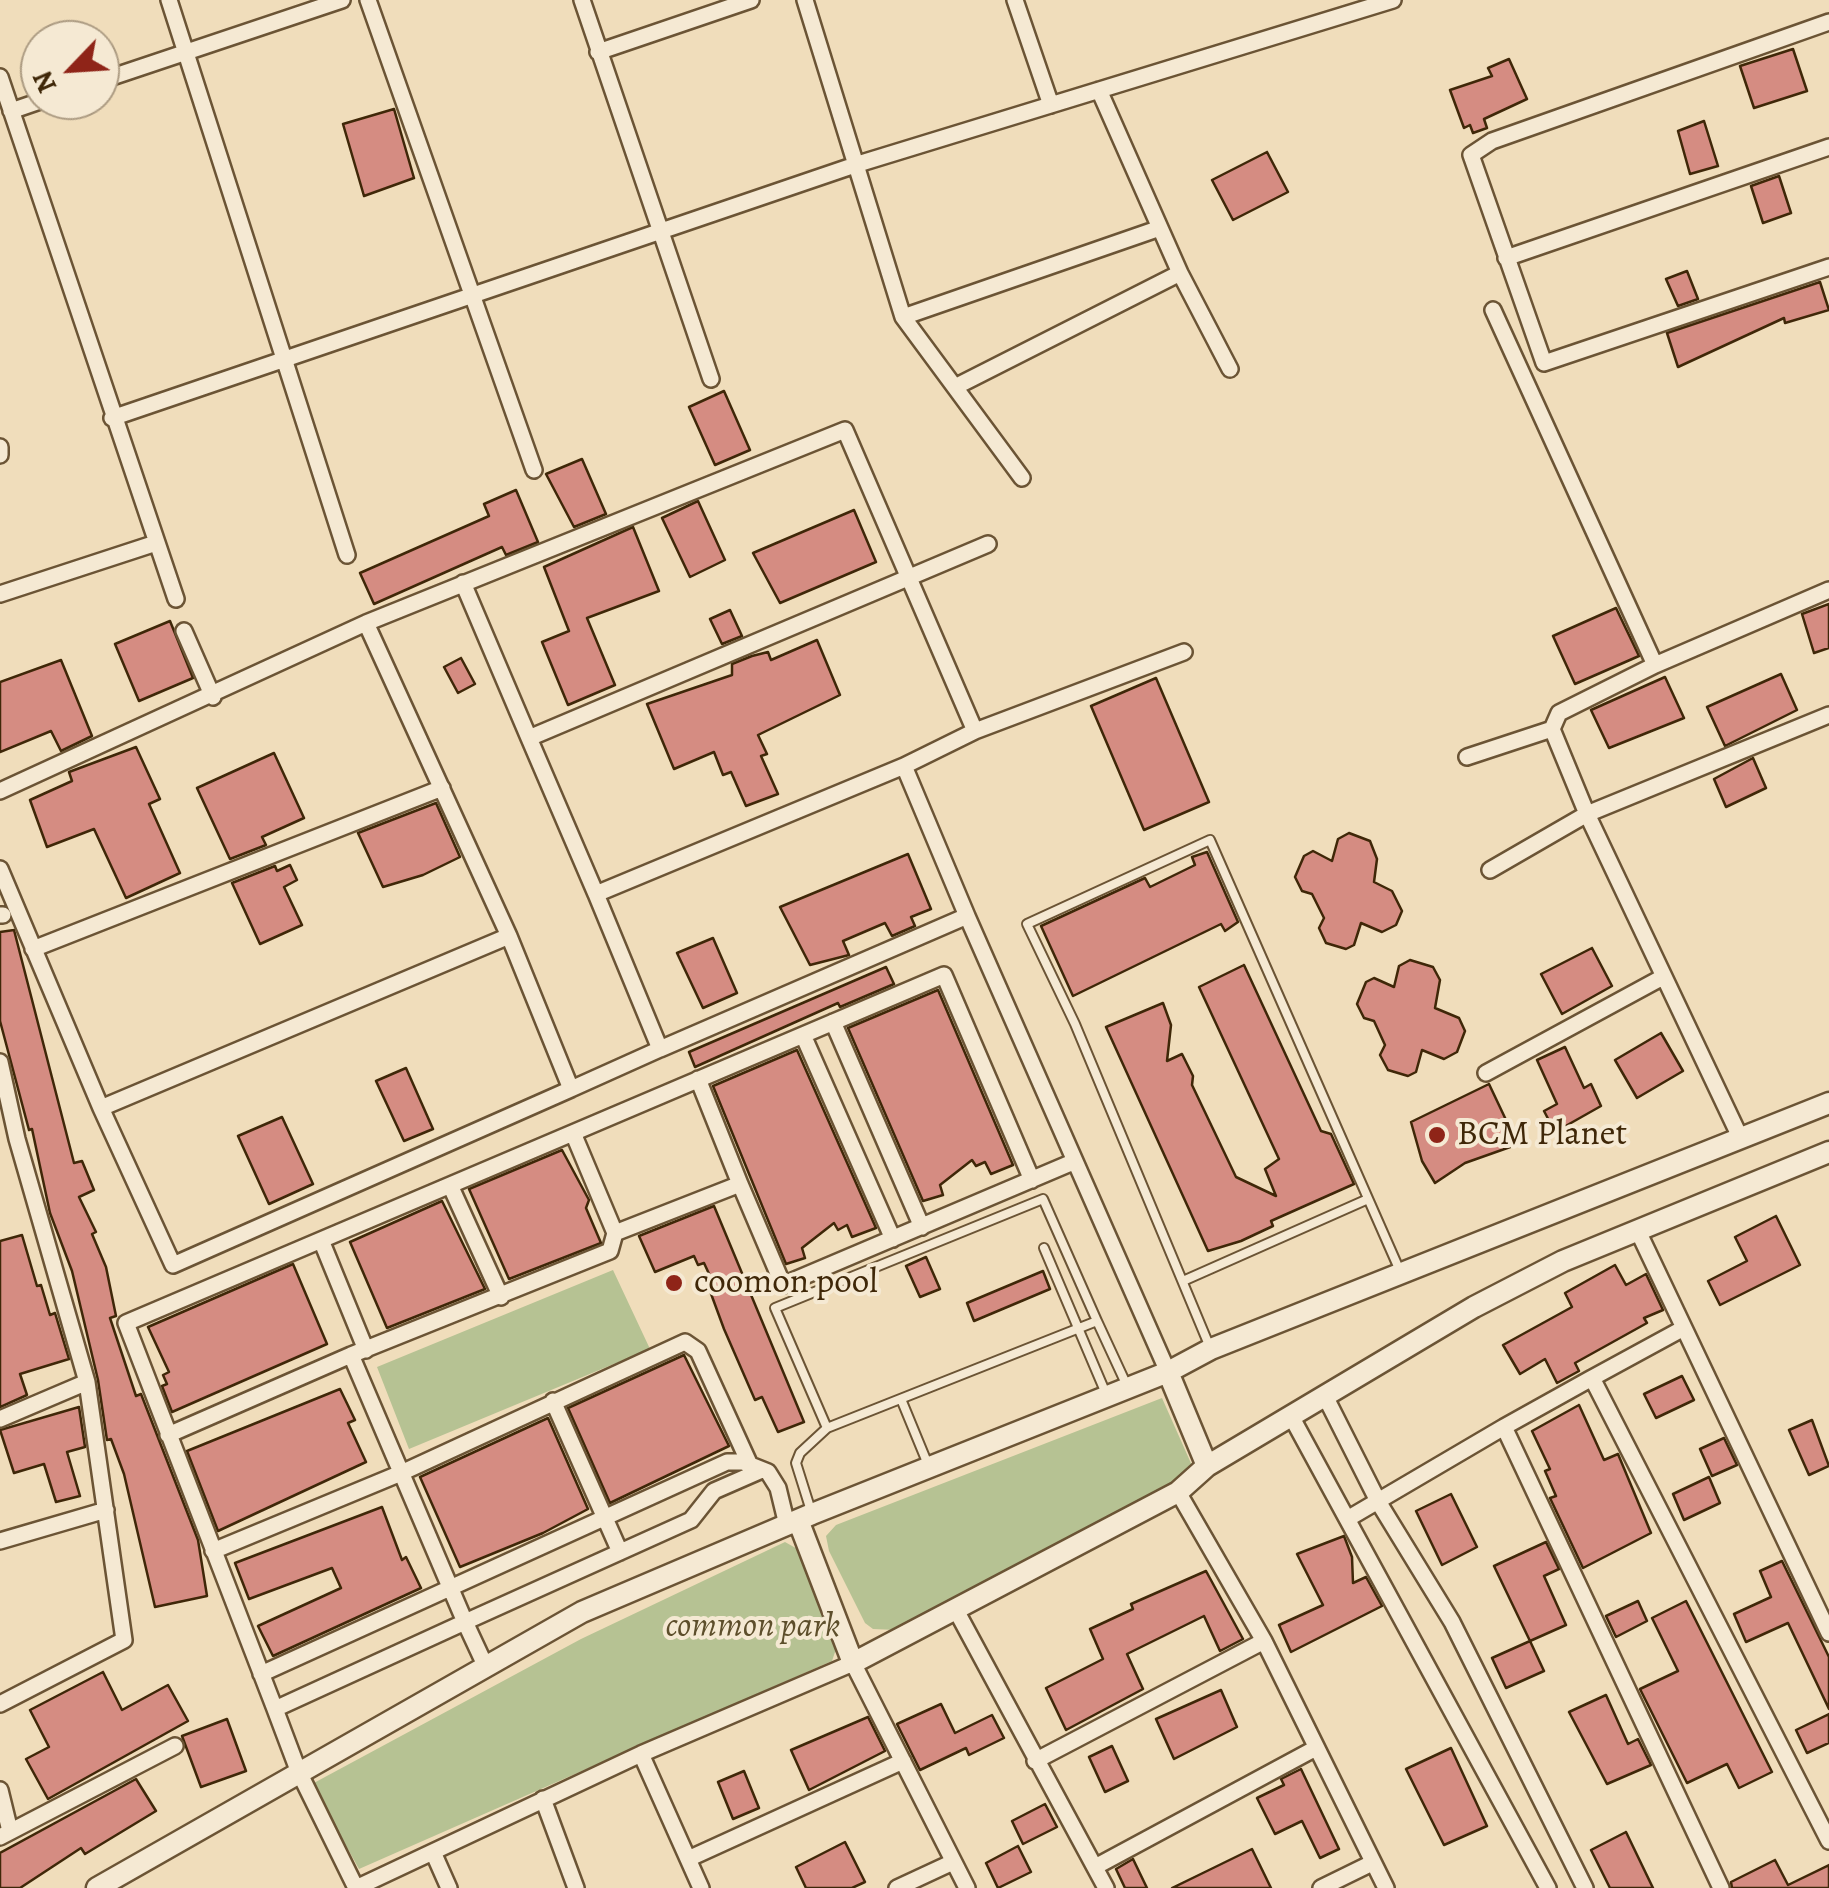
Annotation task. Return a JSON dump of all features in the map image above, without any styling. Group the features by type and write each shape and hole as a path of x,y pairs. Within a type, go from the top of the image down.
{"street":[{"path":"169,0 347,554"},
{"path":"120,73 342,0"},
{"path":"368,0 534,470"},
{"path":"582,0 712,378"},
{"path":"598,52 752,0"},
{"path":"804,0 903,317 1022,478"},
{"path":"1015,0 1051,105"},
{"path":"112,418 858,164 1382,2"},
{"path":"1829,22 1492,142 1471,156 1544,363 1829,266"},
{"path":"0,77 176,599"},
{"path":"1099,90 1180,272 1230,369"},
{"path":"11,111 20,108"},
{"path":"1506,258 1829,147"},
{"path":"903,317 1160,228"},
{"path":"956,386 1180,272"},
{"path":"1493,310 1655,665"},
{"path":"0,792 213,697 366,623 845,430 975,731"},
{"path":"0,447 0,455"},
{"path":"0,594 156,543"},
{"path":"529,738 988,544"},
{"path":"464,583 660,1048"},
{"path":"1740,1138 1587,814 1552,729 1559,713 1655,665 1829,590"},
{"path":"366,623 509,936 571,1088"},
{"path":"184,631 213,697"},
{"path":"596,894 904,766 975,731 1184,652"},
{"path":"1490,870 1587,814 1829,715"},
{"path":"1467,757 1552,729"},
{"path":"904,766 1208,1466"},
{"path":"34,949 442,788"},
{"path":"0,869 100,1108 174,1264 967,916"},
{"path":"100,1108 509,936"},
{"path":"1032,1180 944,975 126,1323 298,1770 356,1888 957,1612 1178,1492 1208,1466 1474,1307 1637,1228 1829,1152"},
{"path":"1486,1073 1663,976"},
{"path":"833,1022 922,1227"},
{"path":"803,1035 893,1239"},
{"path":"0,1062 8,1140 88,1382 124,1640 0,1704"},
{"path":"698,1080 783,1284 1073,1162"},
{"path":"97,1888 298,1770 582,1612 1168,1372 1211,1349 1829,1103"},
{"path":"168,1436 359,1352 610,1252 615,1233 573,1133"},
{"path":"615,1233 740,1184"},
{"path":"450,1185 500,1297"},
{"path":"1637,1228 1829,1633"},
{"path":"321,1240 401,1473 485,1666"},
{"path":"1348,1518 1682,1329"},
{"path":"214,1551 401,1473 685,1342 698,1351 756,1467 778,1488 799,1520 853,1663 966,1888"},
{"path":"1592,1378 1829,1841"},
{"path":"0,1419 88,1382"},
{"path":"1325,1396 1379,1502 1452,1622 1585,1888"},
{"path":"552,1401 620,1552"},
{"path":"1291,1416 1548,1888"},
{"path":"1504,1427 1722,1888"},
{"path":"261,1674 727,1462 756,1467"},
{"path":"275,1708 690,1520 714,1491 756,1467"},
{"path":"1178,1492 1264,1641 1386,1888"},
{"path":"0,1542 106,1510"},
{"path":"957,1612 1106,1888"},
{"path":"1035,1761 1264,1641"},
{"path":"0,1790 5,1834 175,1746"},
{"path":"1096,1867 1316,1748"},
{"path":"641,1754 701,1888"},
{"path":"688,1859 902,1761"},
{"path":"544,1799 576,1888"},
{"path":"433,1852 449,1888"},
{"path":"897,1888 953,1862"},
{"path":"1321,1888 1372,1863"}],"lane":[{"path":"1211,1349 1075,1024 1027,924 1210,840 1401,1275"},
{"path":"828,1428 775,1308 1043,1200 1128,1388"},
{"path":"1183,1281 1368,1200"},
{"path":"1044,1248 1108,1396"},
{"path":"799,1520 796,1463 800,1454 828,1428 1098,1321"},
{"path":"901,1399 929,1467"}],"green space":[{"path":"613,1270 650,1349 409,1449 377,1367"},
{"name":"common park","path":"1162,1398 1194,1470 896,1630 873,1629 865,1623 829,1551 826,1536 836,1525"},
{"name":"common park","path":"785,1542 801,1551 838,1643 832,1661 359,1869 312,1784 581,1639"}],"building":[{"path":"1793,49 1807,91 1754,108 1740,66"},
{"path":"1509,59 1527,99 1484,119 1487,128 1473,133 1470,125 1464,128 1450,90 1492,76 1488,68"},
{"path":"394,109 414,178 364,196 343,124"},
{"path":"1704,121 1718,166 1690,174 1678,131"},
{"path":"1267,152 1288,192 1233,220 1212,180"},
{"path":"1779,176 1791,213 1763,223 1751,186"},
{"path":"1687,271 1698,299 1678,306 1666,279"},
{"path":"1820,282 1829,310 1785,323 1784,318 1678,367 1667,333"},
{"path":"724,391 750,450 715,465 689,407"},
{"path":"582,459 606,514 574,527 546,474"},
{"path":"516,490 538,542 506,555 502,547 374,604 360,573 489,516 484,504"},
{"path":"698,501 725,560 690,577 662,518"},
{"path":"854,510 876,562 780,603 753,553"},
{"path":"633,527 659,591 587,618 615,685 568,705 542,642 569,631 544,567"},
{"path":"1829,604 1829,648 1814,653 1802,614"},
{"path":"1616,608 1639,656 1575,684 1553,636"},
{"path":"730,610 742,636 722,644 710,619"},
{"path":"170,621 193,678 139,701 115,644"},
{"path":"817,640 840,695 758,735 767,754 761,756 778,794 746,806 731,772 723,775 714,752 674,769 647,704 732,675 732,664 752,656 768,652 771,660"},
{"path":"461,658 475,684 458,693 444,667"},
{"path":"61,660 92,736 61,751 51,731 0,752 0,682"},
{"path":"1781,674 1797,710 1725,746 1707,707"},
{"path":"1665,677 1684,718 1609,748 1591,710"},
{"path":"1156,678 1209,802 1144,830 1091,706"},
{"path":"136,747 160,799 149,804 180,873 126,898 94,829 47,847 30,800 72,781 69,772"},
{"path":"274,753 304,818 262,837 266,845 230,859 197,788"},
{"path":"1753,758 1766,788 1726,807 1714,779"},
{"path":"436,803 460,857 423,875 383,887 358,833"},
{"path":"1349,833 1370,841 1377,859 1374,882 1392,891 1402,911 1396,925 1382,932 1361,923 1354,945 1346,949 1326,943 1319,928 1324,918 1312,894 1302,891 1295,877 1304,856 1313,851 1332,861 1338,839"},
{"path":"1207,852 1238,922 1225,931 1221,924 1073,996 1041,926 1145,878 1150,887 1195,865 1192,857"},
{"path":"908,854 931,909 911,917 915,926 892,936 885,923 843,941 849,955 810,965 780,907"},
{"path":"290,865 297,880 284,887 302,925 260,944 232,883 275,866 277,871"},
{"path":"14,930 74,1163 82,1161 94,1190 79,1197 96,1232 92,1234 106,1267 116,1316 110,1318 136,1396 141,1394 198,1540 207,1596 155,1607 124,1474 111,1439 107,1440 98,1380 72,1271 50,1213 32,1129 29,1130 0,1021 0,932"},
{"path":"713,938 737,993 703,1008 677,953"},
{"path":"1592,948 1612,986 1562,1014 1541,974"},
{"path":"1410,960 1433,967 1440,980 1435,1008 1459,1018 1465,1031 1457,1052 1444,1059 1422,1050 1416,1072 1408,1076 1388,1070 1380,1055 1385,1045 1374,1021 1364,1018 1357,1004 1366,982 1374,978 1394,987 1399,966"},
{"path":"1244,965 1321,1131 1331,1134 1354,1184 1271,1221 1273,1226 1241,1241 1208,1251 1106,1027 1163,1003 1171,1025 1167,1061 1182,1054 1193,1076 1192,1085 1236,1177 1276,1196 1265,1169 1279,1159 1199,987"},
{"path":"886,967 894,984 840,1007 838,1003 695,1067 689,1052"},
{"path":"938,990 1013,1165 991,1174 985,1162 976,1166 972,1160 940,1185 943,1195 923,1201 848,1028"},
{"path":"1661,1033 1683,1071 1637,1098 1615,1060"},
{"path":"1565,1047 1584,1088 1591,1084 1601,1106 1555,1132 1544,1111 1557,1104 1537,1060"},
{"path":"797,1050 876,1228 852,1237 847,1225 838,1230 834,1223 802,1248 805,1258 786,1264 713,1086"},
{"path":"406,1068 433,1129 404,1141 376,1081"},
{"path":"1489,1084 1515,1139 1513,1146 1465,1163 1435,1183 1422,1161 1411,1122"},
{"path":"282,1117 313,1184 269,1204 238,1136"},
{"path":"562,1150 589,1200 586,1208 601,1243 509,1279 469,1189"},
{"path":"442,1201 485,1289 387,1328 350,1242"},
{"path":"714,1206 804,1422 778,1432 762,1397 755,1400 724,1329 710,1291 716,1289 704,1263 698,1265 694,1256 655,1272 639,1236"},
{"path":"1776,1216 1800,1265 1720,1305 1708,1281 1747,1261 1735,1237"},
{"path":"22,1235 37,1286 41,1285 50,1315 55,1313 69,1359 20,1374 27,1395 0,1407 0,1241"},
{"path":"926,1257 940,1289 920,1297 906,1266"},
{"path":"293,1264 327,1344 172,1412 162,1386 167,1384 163,1375 169,1372 148,1327"},
{"path":"1615,1265 1626,1285 1646,1274 1663,1310 1575,1363 1579,1371 1557,1383 1545,1359 1520,1374 1503,1345 1572,1307 1565,1293"},
{"path":"1043,1271 1050,1289 974,1321 967,1303"},
{"path":"684,1355 729,1446 610,1503 568,1408"},
{"path":"1682,1376 1694,1400 1656,1418 1644,1394"},
{"path":"340,1389 355,1420 348,1423 366,1462 218,1531 187,1451"},
{"path":"1579,1405 1604,1460 1618,1454 1651,1533 1583,1568 1550,1498 1556,1496 1545,1471 1550,1469 1532,1431"},
{"path":"79,1407 85,1447 67,1452 80,1496 56,1502 44,1464 14,1473 0,1430"},
{"path":"548,1418 588,1509 543,1533 460,1567 420,1477"},
{"path":"1812,1420 1829,1466 1809,1475 1789,1430"},
{"path":"1724,1438 1737,1465 1712,1476 1700,1449"},
{"path":"1709,1477 1720,1503 1684,1520 1673,1494"},
{"path":"1451,1494 1477,1547 1442,1565 1416,1511"},
{"path":"382,1507 402,1560 406,1557 421,1588 273,1656 258,1626 341,1588 332,1568 249,1599 235,1563"},
{"path":"1344,1536 1352,1557 1353,1583 1366,1577 1382,1606 1291,1652 1279,1625 1323,1605 1297,1554"},
{"path":"1546,1542 1559,1569 1544,1576 1566,1625 1530,1641 1494,1566"},
{"path":"1782,1561 1829,1657 1829,1709 1788,1623 1746,1642 1734,1614 1771,1597 1760,1571"},
{"path":"1206,1571 1243,1639 1220,1651 1204,1616 1127,1654 1143,1689 1066,1730 1046,1688 1103,1659 1090,1629 1133,1609 1131,1604"},
{"path":"1638,1601 1647,1621 1616,1637 1606,1616"},
{"path":"1686,1601 1772,1772 1739,1788 1727,1764 1687,1783 1640,1689 1678,1671 1652,1618"},
{"path":"1530,1641 1544,1671 1506,1688 1492,1658"},
{"path":"103,1672 122,1710 168,1685 188,1721 48,1799 26,1759 49,1747 30,1710"},
{"path":"1221,1690 1237,1727 1174,1759 1156,1719"},
{"path":"1606,1695 1628,1744 1638,1739 1651,1765 1607,1784 1569,1712"},
{"path":"941,1704 955,1733 992,1715 1004,1738 969,1755 966,1748 920,1770 897,1724"},
{"path":"1829,1714 1829,1743 1807,1753 1796,1730"},
{"path":"868,1717 885,1751 809,1790 791,1750"},
{"path":"227,1719 246,1771 201,1787 182,1736"},
{"path":"1112,1746 1128,1781 1105,1792 1089,1757"},
{"path":"1451,1748 1487,1826 1444,1845 1406,1769"},
{"path":"1301,1769 1339,1849 1320,1858 1302,1821 1275,1834 1257,1798 1284,1785 1281,1779"},
{"path":"744,1771 759,1808 733,1819 718,1782"},
{"path":"136,1779 156,1811 85,1854 81,1848 20,1888 0,1888 0,1853"},
{"path":"1045,1804 1057,1827 1023,1844 1012,1821"},
{"path":"1626,1832 1653,1888 1610,1888 1591,1850"},
{"path":"845,1842 865,1882 852,1888 806,1888 796,1867"},
{"path":"1018,1846 1031,1872 998,1888 986,1863"},
{"path":"1252,1849 1271,1888 1172,1888 1207,1871"},
{"path":"1133,1859 1147,1888 1125,1888 1116,1869"},
{"path":"1775,1860 1788,1885 1829,1865 1829,1888 1732,1888 1731,1882"}],"place":[{"name":"BCM Planet","path":"1437,1135"},
{"name":"coomon pool","path":"674,1283"}]}
